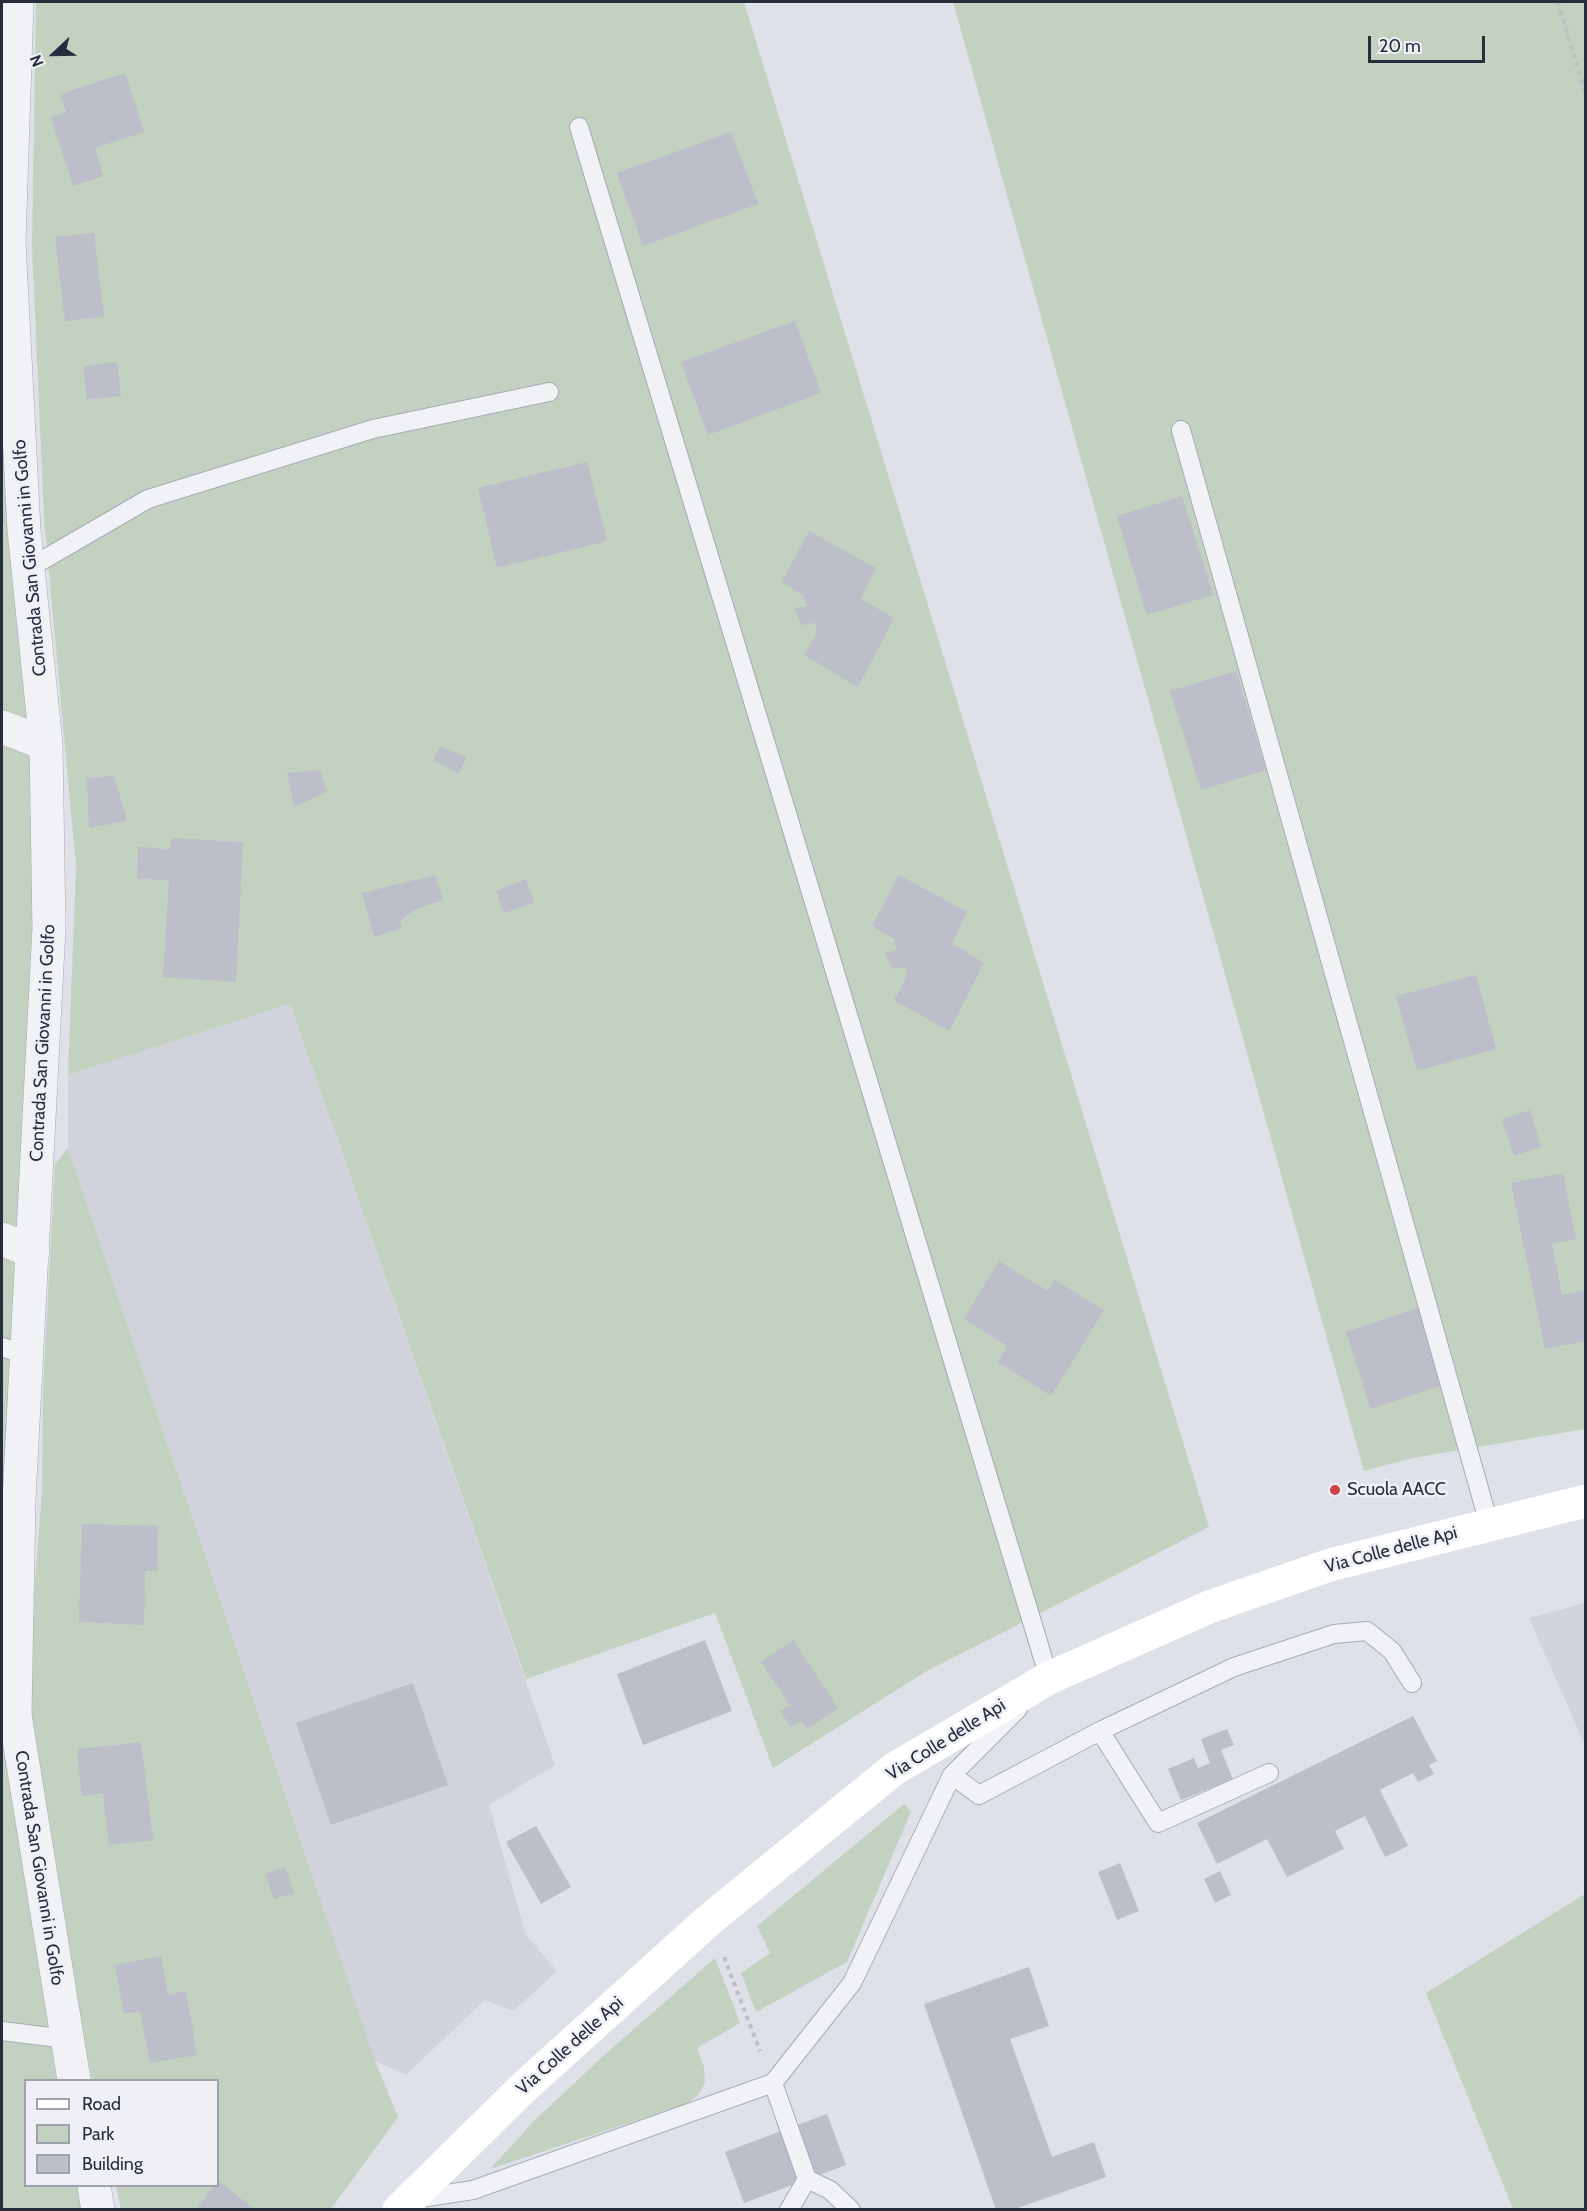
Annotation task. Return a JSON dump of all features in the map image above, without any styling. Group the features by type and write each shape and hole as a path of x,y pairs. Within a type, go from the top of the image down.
{"main road":[{"name":"Via Colle delle Api","path":"403,2205 523,2088 709,1920 894,1769 1048,1678 1209,1607 1330,1565 1586,1501"}],"street":[{"name":"Contrada San Giovanni in Golfo","path":"11,18 5,241 24,530 46,744 50,928 33,1252 14,1352 8,1712 74,2079"},
{"path":"2,727 46,744"},
{"path":"2,1239 33,1252"},
{"path":"94,2187 98,2210"}],"lane":[{"path":"403,2205 473,2190 773,2084 852,1983 952,1775 1048,1678 579,127"},
{"path":"29,568 148,499 373,429 549,392"},
{"path":"1181,430 1489,1524"},
{"path":"952,1775 979,1795 1100,1731 1234,1667 1334,1634 1366,1631 1392,1652 1412,1683"},
{"path":"1100,1731 1158,1823 1269,1773"},
{"path":"2,2031 66,2039"},
{"path":"773,2084 807,2179 830,2190 851,2210"},
{"path":"789,2210 807,2179"}],"path":[{"path":"1558,2 1586,95"},
{"path":"709,1920 773,2084"}],"shaded area":[{"path":"290,1004 555,1765 489,1805 526,1935 557,1971 513,2011 485,2000 406,2075 375,2061 68,1148 68,1075"},
{"path":"1586,1603 1585,1745 1529,1618"}],"green space":[{"path":"2,2 40,750 5,1721 69,2079 24,2079 24,2187 88,2187 92,2209 2,2210"},
{"path":"36,2 744,2 1209,1527 925,1672 773,1768 715,1613 526,1679 290,1004 68,1075 76,866 44,518 32,246"},
{"path":"953,2 1585,2 1585,1429 1413,1458 1364,1471"},
{"path":"68,1148 375,2061 398,2117 331,2209 121,2209 116,2187 219,2187 219,2079 92,2079 54,1905 31,1718 30,1648 42,1491 43,1389 55,1164"},
{"path":"904,1804 911,1812 847,1962 756,2012 741,1973 770,1953 757,1926"},
{"path":"1585,1894 1585,2209 1513,2209 1426,1993"},
{"path":"715,1958 740,2023 697,2048 704,2067 705,2082 698,2095 686,2104 490,2169 534,2121 602,2057"}],"building":[{"path":"125,73 144,132 95,148 103,176 73,186 51,117 66,112 60,94"},
{"path":"731,132 758,204 643,246 617,173"},
{"path":"94,233 104,317 65,321 55,237"},
{"path":"795,321 821,393 708,435 681,362"},
{"path":"117,362 121,396 87,400 83,366"},
{"path":"587,462 607,541 497,568 478,488"},
{"path":"1182,496 1213,595 1147,615 1117,516"},
{"path":"809,531 876,568 861,599 894,618 858,687 804,655 817,633 815,623 801,625 795,608 807,606 803,595 782,582"},
{"path":"1236,671 1266,770 1201,790 1170,691"},
{"path":"441,746 467,757 458,774 433,760"},
{"path":"320,770 327,792 294,807 287,773"},
{"path":"114,776 127,821 89,828 87,778"},
{"path":"171,838 243,842 236,982 163,977 169,880 137,879 138,847 170,849"},
{"path":"435,875 443,900 414,910 400,921 402,928 374,937 362,893"},
{"path":"899,875 967,912 952,943 984,963 949,1031 894,1000 907,977 905,967 892,969 885,953 897,950 894,939 872,926"},
{"path":"526,879 534,903 504,913 496,891"},
{"path":"1476,975 1496,1049 1417,1071 1396,996"},
{"path":"1530,1110 1541,1147 1514,1156 1502,1119"},
{"path":"1563,1173 1576,1239 1552,1244 1562,1295 1586,1290 1586,1341 1545,1349 1511,1183"},
{"path":"999,1261 1048,1291 1055,1280 1104,1310 1051,1396 998,1362 1007,1346 964,1319"},
{"path":"1418,1308 1443,1385 1371,1409 1346,1332"},
{"path":"82,1524 158,1526 157,1571 145,1571 144,1625 79,1622"},
{"path":"705,1640 732,1711 643,1745 617,1674"},
{"path":"793,1640 838,1708 807,1729 801,1721 791,1727 780,1711 790,1705 761,1662"},
{"path":"413,1683 448,1785 331,1825 296,1723"},
{"path":"1413,1716 1437,1761 1429,1765 1434,1774 1418,1782 1413,1773 1380,1790 1408,1846 1385,1857 1365,1816 1335,1831 1344,1849 1287,1877 1267,1839 1217,1864 1197,1823"},
{"path":"1227,1729 1234,1745 1221,1750 1233,1779 1181,1800 1168,1769 1194,1758 1198,1768 1210,1763 1201,1739"},
{"path":"141,1742 153,1840 109,1845 103,1793 82,1796 77,1749"},
{"path":"536,1826 571,1887 541,1904 506,1842"},
{"path":"1120,1863 1139,1911 1117,1920 1098,1872"},
{"path":"285,1867 294,1893 274,1899 265,1874"},
{"path":"1220,1871 1231,1895 1215,1903 1204,1879"},
{"path":"161,1956 168,1995 186,1991 197,2055 150,2063 140,2011 124,2014 115,1965"},
{"path":"1029,1967 1049,2026 1010,2039 1052,2157 1094,2142 1106,2177 1012,2210 996,2210 924,2004"},
{"path":"827,2114 846,2165 744,2203 725,2152"},
{"path":"219,2181 255,2210 196,2210 213,2187 219,2187"}],"place":[{"name":"Scuola AACC","path":"1335,1490"}]}
